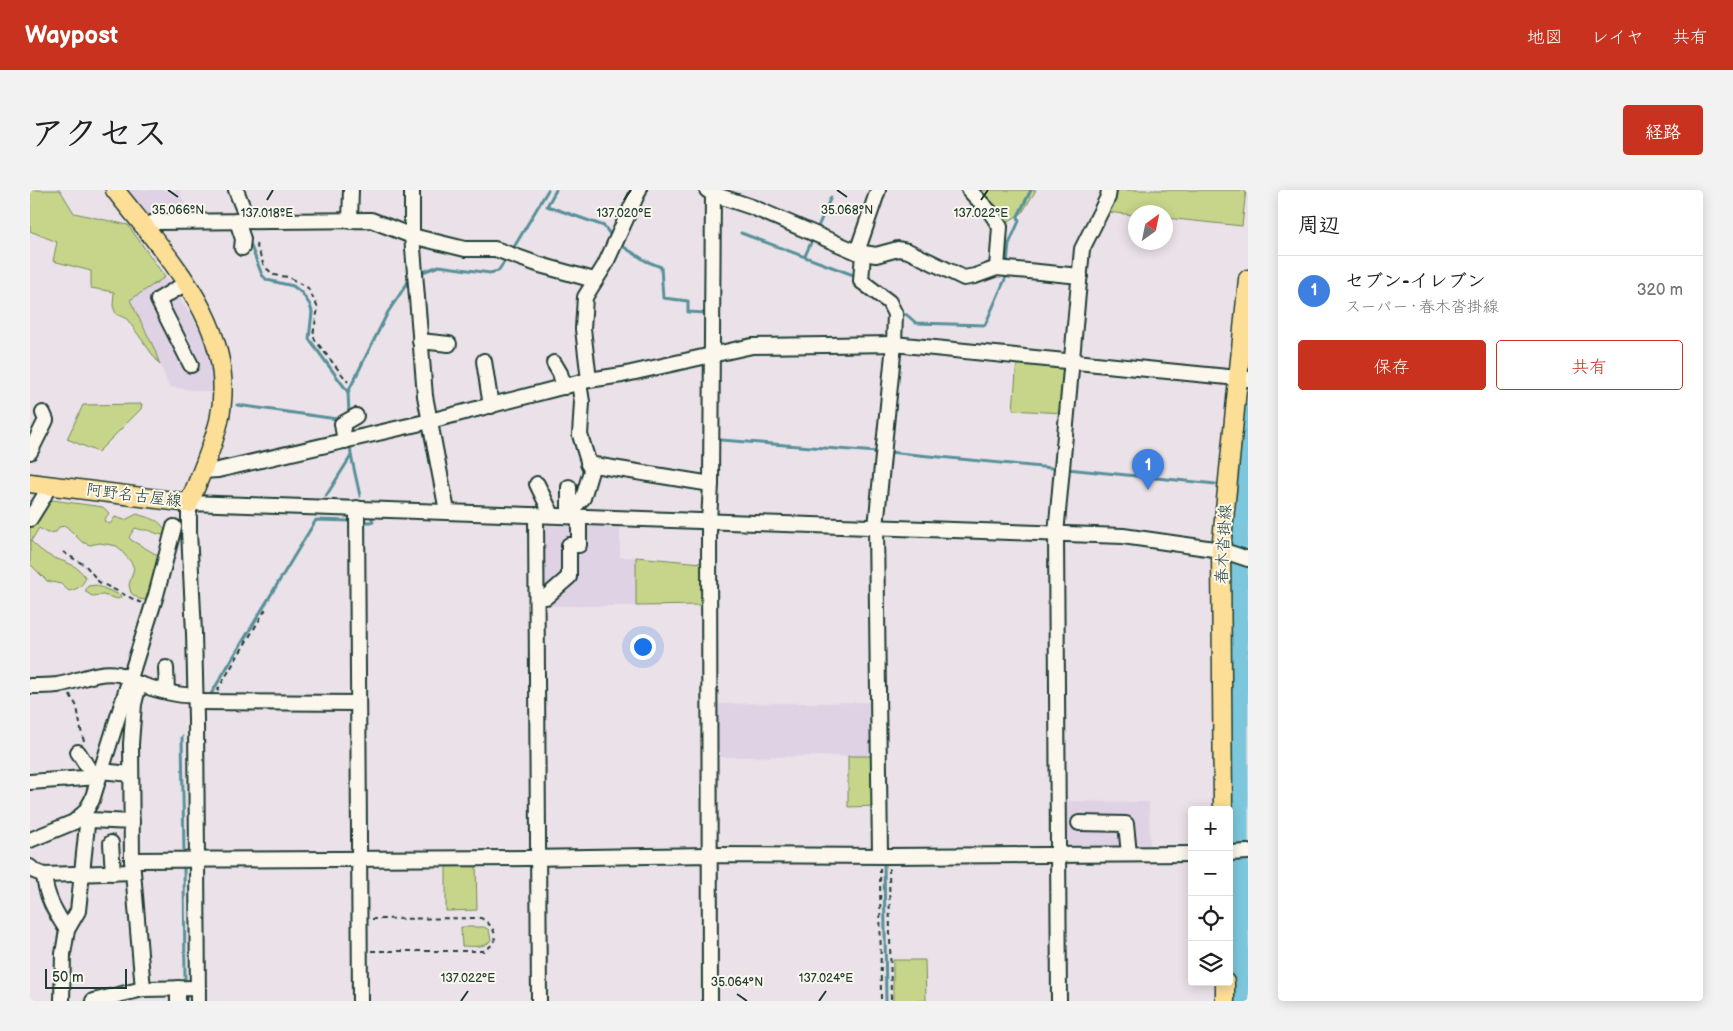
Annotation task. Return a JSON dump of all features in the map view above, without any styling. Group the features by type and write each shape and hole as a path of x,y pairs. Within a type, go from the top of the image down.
{"main road":[{"name":"阿野名古屋線","path":"30,483 189,503 203,471 219,420 222,389 220,366 216,342 207,317 186,282 116,190"},
{"name":"春木沓掛線","path":"1223,806 1221,550 1243,378 1248,279"},
{"path":"1224,986 1225,1001"}],"street":[{"path":"236,190 242,221 242,248"},
{"path":"350,221 351,190"},
{"path":"412,190 412,236 425,396 447,511"},
{"path":"566,515 583,498 591,471 580,435 584,382 583,329 585,298 594,280 605,265 639,190"},
{"path":"878,190 860,253 861,281 889,302 896,314 876,527 880,855"},
{"path":"969,190 992,213 1000,227 997,268"},
{"path":"1060,1001 1056,534 1082,249 1108,197 1109,190"},
{"path":"710,1001 709,522 712,354 711,191 860,253 876,255 898,249 908,251 964,278 976,276 997,268 1080,276"},
{"path":"144,227 154,222 371,220 412,236 465,249 494,249 540,266 594,280"},
{"path":"186,282 158,300 191,365"},
{"path":"420,341 449,344"},
{"path":"203,471 218,470 430,421 584,382 752,346 894,344 1243,378"},
{"path":"484,361 491,406"},
{"path":"554,363 564,387"},
{"path":"30,452 46,420 43,413"},
{"path":"349,440 342,424 352,418"},
{"path":"588,464 711,484"},
{"path":"537,597 546,597 569,577 569,545 579,545 566,515 538,484"},
{"path":"30,519 49,485"},
{"path":"566,515 569,487"},
{"path":"93,1001 143,989 198,995 196,698 188,531 189,503 1123,536 1221,550 1248,559"},
{"path":"357,508 360,1001"},
{"path":"536,514 539,1001"},
{"path":"30,840 74,822 86,812 92,800 97,775 134,682 174,527"},
{"path":"166,668 167,691"},
{"path":"30,686 58,685 97,675 116,674 134,682 210,702 358,703"},
{"path":"134,682 131,744 133,866 143,989"},
{"path":"82,749 97,775"},
{"path":"30,782 97,775 131,774"},
{"path":"81,816 90,820 132,822"},
{"path":"62,1001 63,954 67,930 78,911 82,875 87,825 81,816"},
{"path":"1079,823 1126,824 1129,854"},
{"path":"111,843 113,873"},
{"path":"1233,853 1248,852"},
{"path":"30,867 44,875 82,875 113,873 133,866 196,860 538,858 709,854 1188,854"},
{"path":"44,875 46,890 52,908 67,930"}],"path":[{"path":"242,221 264,266 274,275 288,277 308,288 317,305 314,340 348,382"},
{"path":"63,552 86,566 99,582 152,608"},
{"path":"210,702 267,607"},
{"path":"68,682 71,700 76,704 78,710 82,749"},
{"path":"880,855 881,1001"},
{"path":"360,919 481,918 488,922 495,937 494,943 490,948 483,951 360,952"}],"shaded area":[{"path":"127,190 179,190 190,218 148,217"},
{"path":"165,277 205,336 210,350 215,393 169,387 154,348 130,300"},
{"path":"539,525 620,527 620,557 636,557 636,606 539,606"},
{"path":"876,702 876,756 714,757 713,704"},
{"path":"1063,801 1149,802 1150,849 1065,850"}],"green space":[{"path":"30,190 60,190 74,213 128,225 165,277 130,300 154,348 160,365 127,319 116,314 113,306 114,292 91,288 91,271 53,261 57,242 30,231"},
{"path":"976,190 1036,190 1022,213 1002,225"},
{"path":"1114,190 1246,190 1242,226 1173,219 1173,205 1128,205 1128,214 1106,212"},
{"path":"1017,360 1065,365 1062,413 1013,410"},
{"path":"142,404 141,409 98,452 67,439 83,405"},
{"path":"52,500 103,507 109,513 104,521 110,524 115,517 125,520 137,514 161,524 166,532 164,535 135,528 129,537 159,556 161,560 150,597 146,600 139,599 131,593 129,585 134,568 117,546 100,543 90,545 82,542 66,526 59,527 56,532 47,533 39,528 31,541 50,556 76,568 86,578 79,587 69,591 61,584 47,581 30,564 30,528 45,503"},
{"path":"636,557 702,563 703,605 636,606"},
{"path":"96,585 121,597 118,599 103,595 92,596 86,592 88,586"},
{"path":"848,756 876,756 877,806 848,807"},
{"path":"476,862 477,910 446,911 446,863"},
{"path":"461,927 484,927 489,930 491,940 482,946 462,946"},
{"path":"893,960 925,960 926,1001 893,1001"}],"waterway":[{"path":"514,247 548,190"},
{"path":"556,190 547,206 604,226 612,237"},
{"path":"1007,264 1009,244 1019,221 1018,216 1031,190"},
{"path":"817,229 831,197"},
{"path":"741,233 856,276"},
{"path":"805,256 813,238"},
{"path":"249,241 262,275 267,280 293,286 302,293 310,305 312,312 309,339 348,392"},
{"path":"619,244 646,261 661,267 663,298 688,301 688,312 705,313"},
{"path":"420,273 439,266 490,273 498,271 507,258"},
{"path":"901,314 907,315 916,323 985,325 1006,277"},
{"path":"349,414 348,392 388,312 410,279"},
{"path":"839,352 888,351"},
{"path":"237,405 337,419"},
{"path":"1238,544 1240,486 1248,414"},
{"path":"721,440 877,452"},
{"path":"350,443 360,496"},
{"path":"888,452 1052,468"},
{"path":"326,496 351,456"},
{"path":"1067,469 1216,484"},
{"path":"1234,486 1240,486"},
{"path":"364,522 373,522 372,519"},
{"path":"211,694 316,520 351,521"},
{"path":"1238,567 1239,1001"},
{"path":"1238,651 1248,651"},
{"path":"182,737 184,852"},
{"path":"884,862 886,1001"},
{"path":"184,865 185,983"},
{"path":"186,992 186,1001"}],"place":[{"name":"セブン-イレブン","path":"1148,490"}]}
